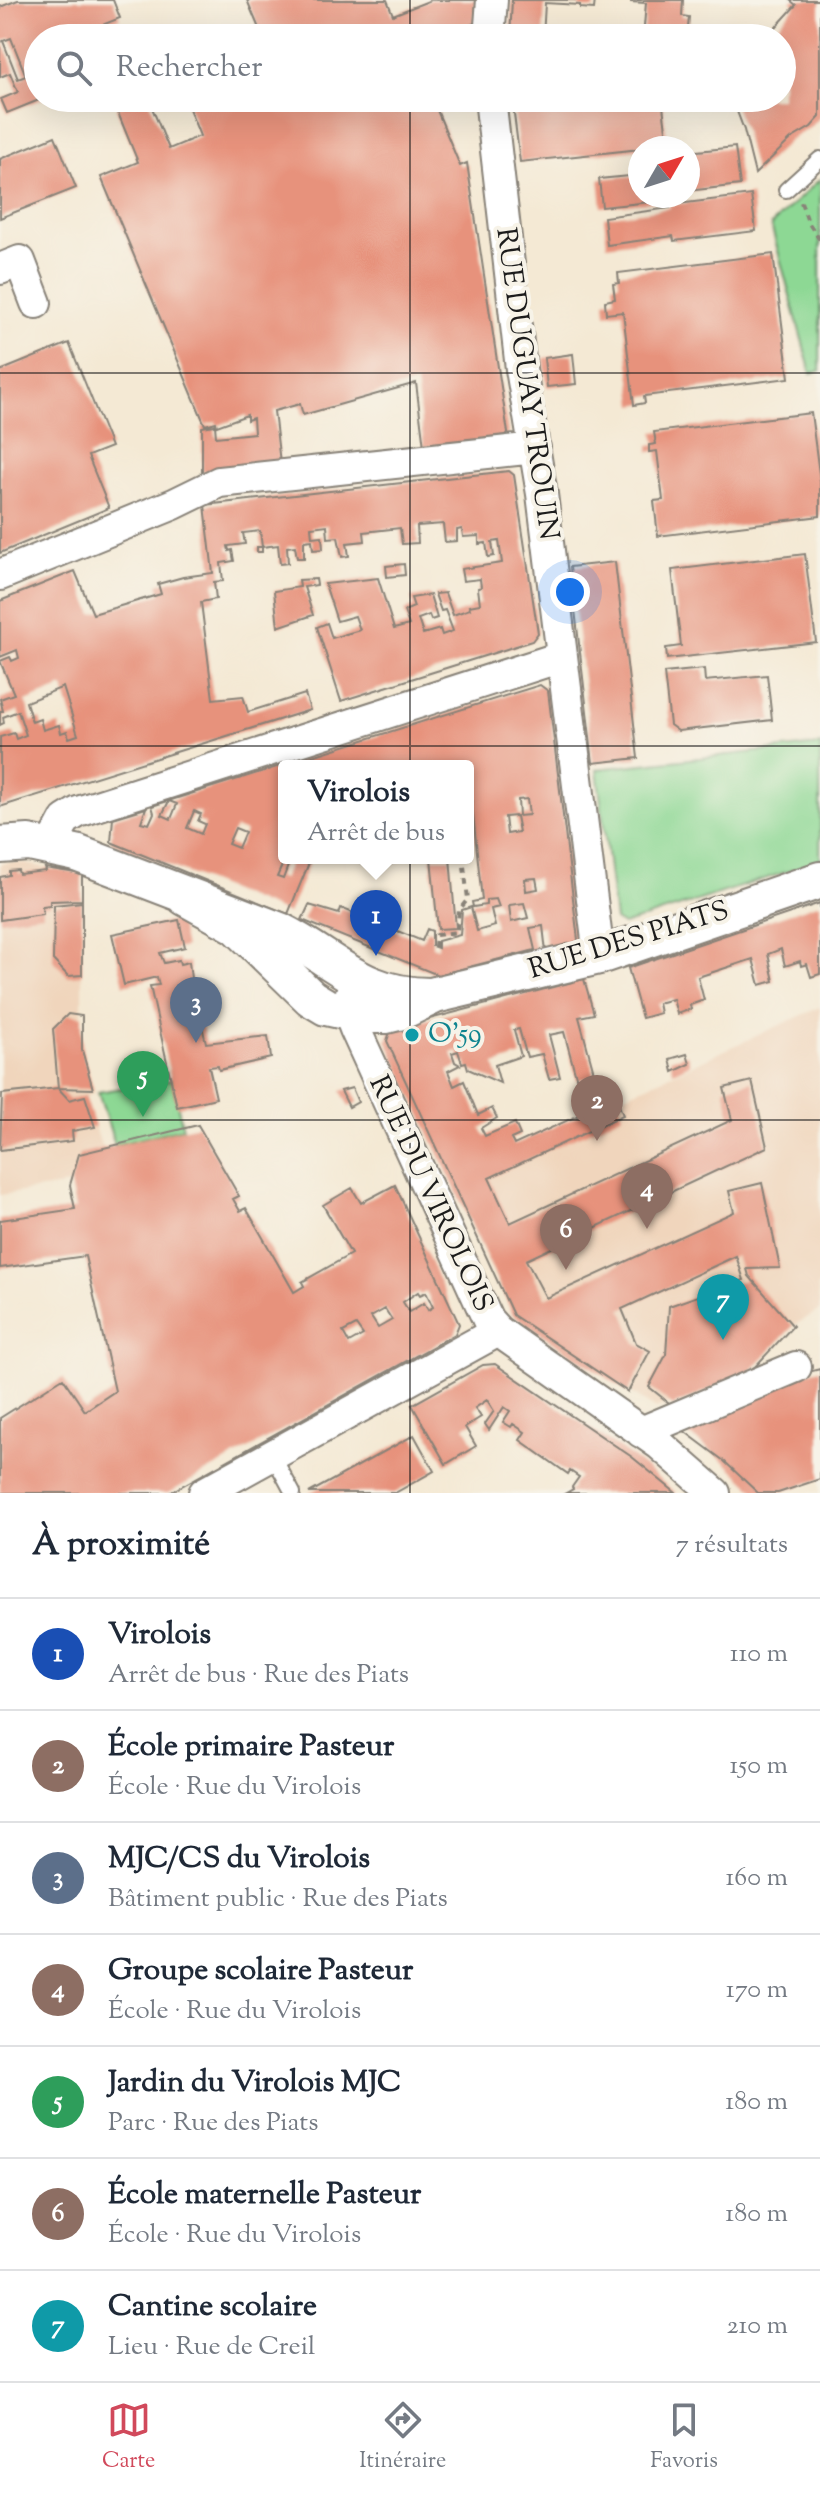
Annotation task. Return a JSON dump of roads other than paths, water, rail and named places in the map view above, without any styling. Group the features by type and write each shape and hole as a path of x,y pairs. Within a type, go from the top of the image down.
{"street":[{"path":"490,24 492,0"},
{"name":"RUE DUGUAY TROUIN","path":"492,112 521,369 535,448 599,956"},
{"path":"0,269 20,261 36,303"},
{"path":"0,575 181,501 219,482 535,448"},
{"path":"51,846 65,820 78,812 561,657"},
{"name":"RUE DES PIATS","path":"0,845 29,843 51,846 280,931 309,946 353,997 435,995 599,956 820,880"},
{"name":"RUE DU VIROLOIS","path":"353,997 369,1063 482,1309 498,1331 677,1457 715,1493"},
{"path":"204,1493 498,1331"},
{"path":"641,1432 796,1367"}],"lane":[{"path":"791,185 820,159"},
{"path":"272,1454 293,1493"}],"place":[{"name":"Virolois","path":"376,956"},
{"name":"O'59","path":"412,1035"},
{"name":"MJC/CS du Virolois","path":"196,1043"},
{"name":"Jardin du Virolois MJC","path":"143,1117"},
{"name":"École primaire Pasteur","path":"597,1141"},
{"name":"Groupe scolaire Pasteur","path":"647,1229"},
{"name":"École maternelle Pasteur","path":"566,1270"},
{"name":"Cantine scolaire","path":"723,1340"}]}
